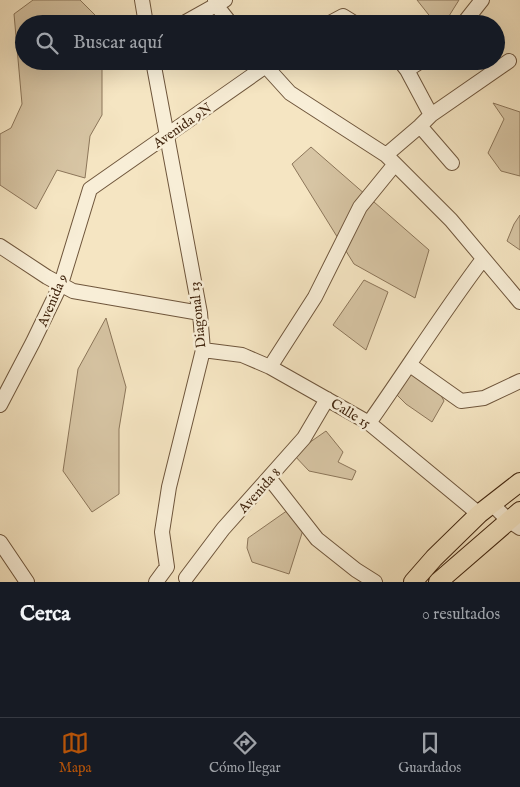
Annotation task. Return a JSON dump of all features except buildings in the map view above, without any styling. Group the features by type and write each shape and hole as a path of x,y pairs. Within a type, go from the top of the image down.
{"main road":[{"path":"413,582 434,558 485,509 520,482"},
{"path":"438,582 516,520"}],"street":[{"path":"142,0 144,15"},
{"path":"470,15 482,0"},
{"path":"197,15 219,2 226,15"},
{"path":"505,65 509,62"},
{"name":"Diagonal 13","path":"155,70 200,312 202,350 169,487 162,532 167,567"},
{"name":"Avenida 9N","path":"90,189 167,136 257,70"},
{"path":"272,70 290,92 391,160 451,220 520,302"},
{"path":"405,70 431,115"},
{"path":"270,367 315,297 360,207 391,160 431,115 497,70"},
{"path":"420,126 452,163"},
{"name":"Avenida 9","path":"0,405 34,342 61,284 90,189"},
{"path":"0,246 73,291 200,312"},
{"path":"369,423 451,302 483,259"},
{"name":"Calle 15","path":"202,350 242,355 270,367 369,423 485,509 516,520"},
{"path":"410,365 461,401 484,398 520,381"},
{"name":"Avenida 8","path":"188,580 223,530 270,479 304,438 327,399"},
{"path":"270,479 317,539 356,570 375,582"},
{"path":"0,542 27,582"},
{"path":"156,582 167,567 188,580"}],"shaded area":[{"path":"33,0 80,0 95,15 15,15 15,25 14,14"},
{"path":"417,0 459,0 450,15 429,15"},
{"path":"19,70 102,70 102,115 90,136 85,178 57,170 36,209 0,185 0,134 11,128 22,104"},
{"path":"493,103 520,112 520,176 501,171 488,153 504,119"},
{"path":"311,147 429,250 415,298 354,264 292,164"},
{"path":"520,215 520,250 507,241"},
{"path":"364,280 388,292 366,350 333,325"},
{"path":"106,318 126,387 119,429 119,494 92,512 63,471 78,369"},
{"path":"414,369 436,386 444,401 432,422 406,404 395,393"},
{"path":"326,431 343,452 338,462 356,471 352,480 309,471 293,454"},
{"path":"288,510 303,530 289,574 252,562 247,548 248,538"}]}
